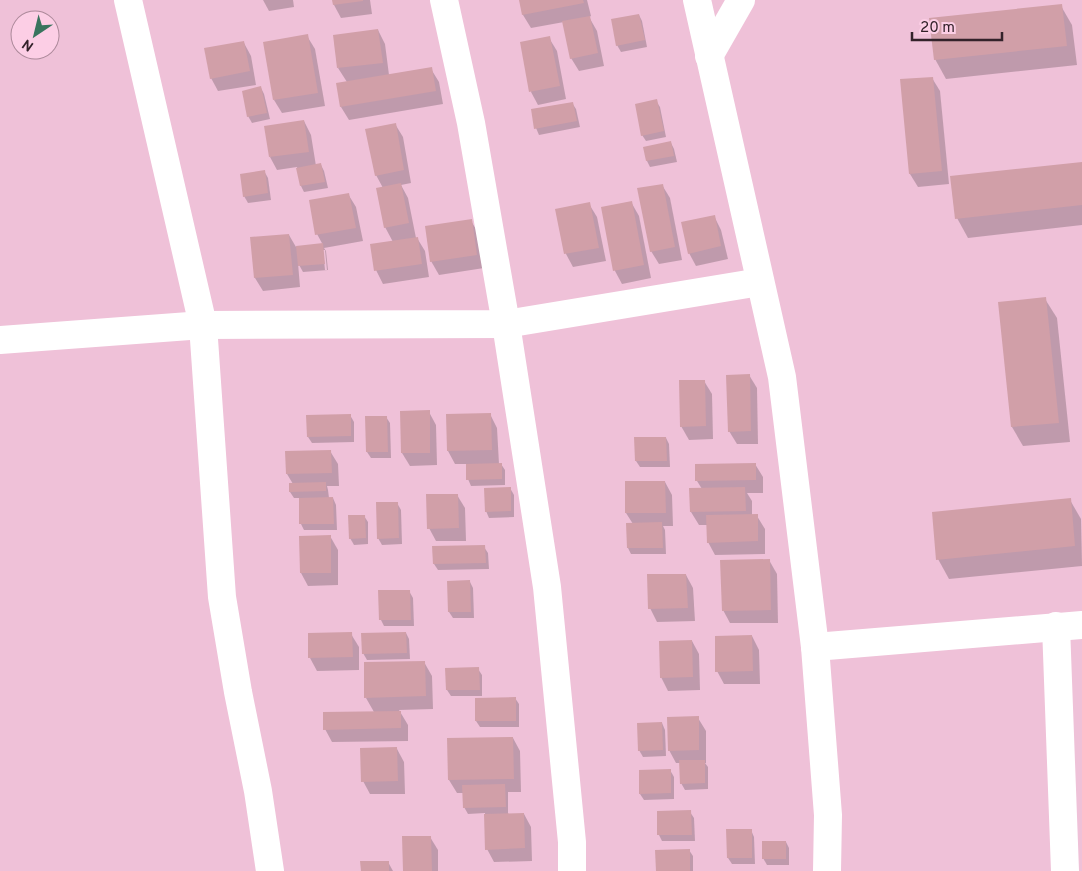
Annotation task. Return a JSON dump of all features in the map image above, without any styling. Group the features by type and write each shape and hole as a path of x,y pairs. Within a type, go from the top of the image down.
{"street":[{"path":"128,0 204,325 222,597 238,692 258,791 270,871"},
{"path":"444,0 471,123 506,324 547,587 572,842 572,871"},
{"path":"697,0 782,377 815,647 828,815 827,871"},
{"path":"709,56 741,0"},
{"path":"0,340 204,325 506,324 760,282"},
{"path":"815,647 1069,625 1066,871"}],"building":[{"path":"332,0 363,0 363,1 333,5"},
{"path":"519,0 583,0 584,3 522,15"},
{"path":"1062,4 1067,46 934,60 929,18"},
{"path":"639,14 645,40 616,46 611,19"},
{"path":"590,16 598,53 570,59 562,21"},
{"path":"378,29 383,63 337,68 333,35"},
{"path":"308,34 318,93 273,100 263,42"},
{"path":"550,36 560,86 529,92 520,42"},
{"path":"244,41 250,71 210,79 204,48"},
{"path":"432,67 436,91 340,107 336,83"},
{"path":"933,77 942,171 909,174 900,79"},
{"path":"261,86 267,113 247,117 242,91"},
{"path":"657,99 664,131 641,136 635,104"},
{"path":"573,102 577,121 534,129 531,109"},
{"path":"304,120 309,152 269,157 264,126"},
{"path":"396,123 404,170 375,176 365,129"},
{"path":"671,141 674,156 646,161 643,147"},
{"path":"1082,162 1082,205 955,219 950,176"},
{"path":"321,163 325,182 300,186 296,168"},
{"path":"265,170 268,193 243,197 240,174"},
{"path":"401,183 409,223 384,228 376,188"},
{"path":"663,184 675,247 650,252 637,188"},
{"path":"349,193 356,228 315,235 309,200"},
{"path":"632,201 644,265 613,271 601,207"},
{"path":"590,202 599,248 564,254 555,209"},
{"path":"715,215 721,246 688,254 681,222"},
{"path":"472,219 477,255 430,262 425,226"},
{"path":"289,234 293,275 254,278 250,237"},
{"path":"418,237 422,264 374,271 370,244"},
{"path":"323,243 325,264 298,266 296,246"},
{"path":"1046,297 1059,423 1011,427 998,302"},
{"path":"750,374 751,431 728,432 726,375"},
{"path":"679,380 705,380 706,426 680,427"},
{"path":"430,410 430,453 401,453 400,411"},
{"path":"491,413 492,450 447,451 446,414"},
{"path":"351,414 351,436 307,437 306,415"},
{"path":"365,416 387,416 388,452 366,452"},
{"path":"634,437 666,437 667,461 635,461"},
{"path":"331,450 332,473 286,474 285,451"},
{"path":"502,463 502,479 466,480 466,464"},
{"path":"756,463 756,480 695,481 695,464"},
{"path":"625,481 665,481 666,513 625,513"},
{"path":"326,482 326,491 289,492 289,483"},
{"path":"511,487 511,511 485,512 484,488"},
{"path":"745,487 746,511 690,512 689,488"},
{"path":"426,494 458,494 459,528 427,529"},
{"path":"333,497 334,524 299,524 299,498"},
{"path":"1071,498 1075,546 936,560 932,512"},
{"path":"376,502 398,502 399,538 377,539"},
{"path":"758,514 758,541 707,543 706,515"},
{"path":"348,515 365,515 366,538 349,539"},
{"path":"662,522 663,548 627,548 626,523"},
{"path":"331,535 331,573 300,573 299,536"},
{"path":"485,545 486,563 433,564 432,546"},
{"path":"770,559 771,610 722,611 720,560"},
{"path":"647,574 686,574 688,608 648,609"},
{"path":"470,580 471,612 448,612 447,581"},
{"path":"378,590 410,590 411,620 379,620"},
{"path":"352,632 353,657 308,658 308,633"},
{"path":"406,632 407,653 362,654 361,633"},
{"path":"752,635 753,671 715,672 715,636"},
{"path":"692,640 693,677 660,678 659,641"},
{"path":"425,661 426,696 364,698 364,662"},
{"path":"479,667 480,690 446,690 445,668"},
{"path":"516,697 516,721 475,721 475,698"},
{"path":"401,711 401,728 323,730 323,712"},
{"path":"699,716 699,750 668,751 667,717"},
{"path":"662,722 663,750 638,751 637,723"},
{"path":"513,737 514,779 448,780 447,738"},
{"path":"397,747 398,781 361,782 360,748"},
{"path":"679,760 705,760 705,783 680,784"},
{"path":"671,769 671,793 639,794 639,770"},
{"path":"505,784 506,807 463,808 462,785"},
{"path":"691,810 692,835 657,835 657,811"},
{"path":"524,813 525,848 485,850 484,814"},
{"path":"726,829 752,829 752,858 727,858"},
{"path":"402,836 431,836 432,871 403,871"},
{"path":"762,841 786,841 786,859 762,859"},
{"path":"690,849 690,871 656,871 655,850"},
{"path":"360,861 389,861 389,871 361,871"}]}
